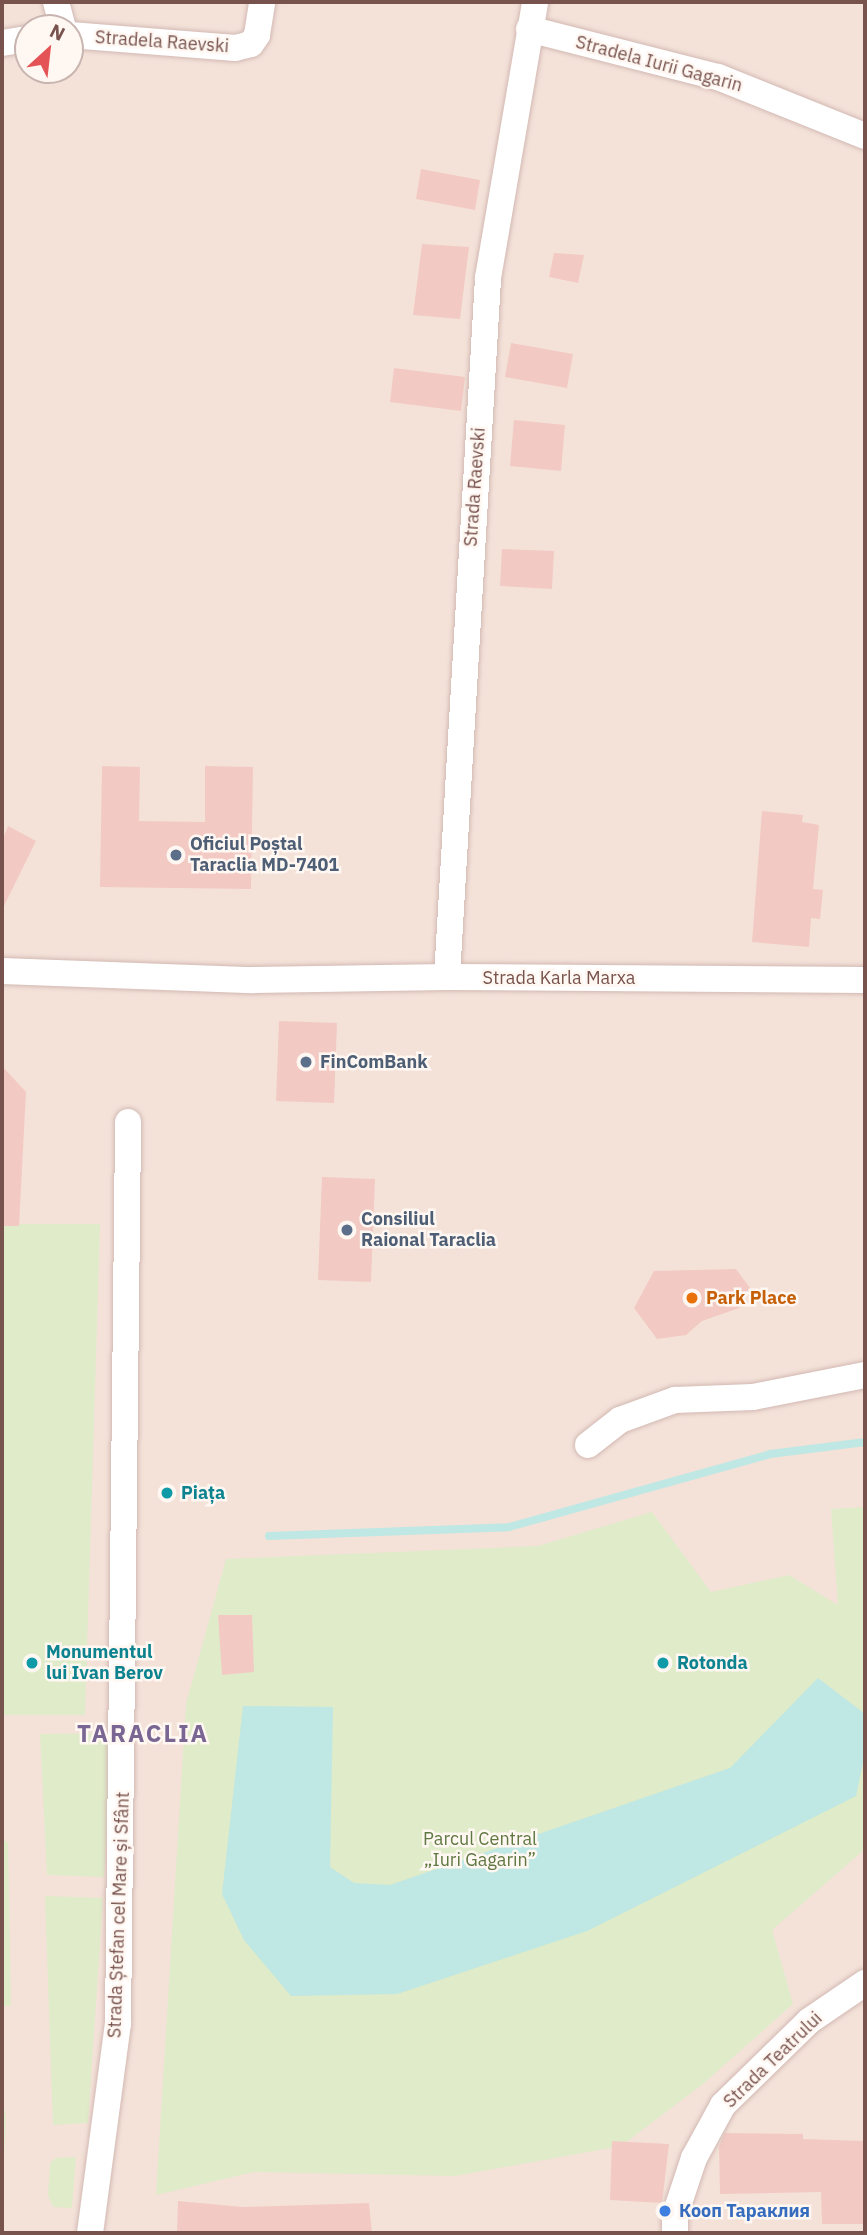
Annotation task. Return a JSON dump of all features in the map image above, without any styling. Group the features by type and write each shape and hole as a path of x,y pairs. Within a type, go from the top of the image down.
{"street":[{"name":"Stradela Raevski","path":"84,36 235,48 251,44 257,35 262,2"},
{"name":"Strada Raevski","path":"447,977 488,278 528,29 535,2"},
{"name":"Stradela Iurii Gagarin","path":"528,29 718,77 865,136"},
{"name":"Strada Karla Marxa","path":"2,971 253,981 447,977 865,980"},
{"name":"Strada Ștefan cel Mare și Sfânt","path":"90,2233 118,2024 124,1679 128,1122"},
{"path":"588,1445 620,1420 675,1400 753,1397 865,1375"},
{"name":"Strada Teatrului","path":"674,2233 675,2215 694,2158 723,2105 809,2021 865,1983"}],"shaded area":[{"path":"2,2 865,2 865,2233 2,2233"}],"green space":[{"path":"2,1224 100,1224 85,1715 2,1715"},
{"name":"Parcul Central „Iuri Gagarin”","path":"865,1507 865,1849 772,1930 793,2004 703,2084 621,2146 455,2176 254,2172 156,2195 186,1704 226,1559 538,1546 652,1512 711,1592 789,1575 838,1605 831,1509"},
{"path":"113,1733 104,1877 47,1875 40,1734"},
{"path":"2,1838 8,1843 11,2006 2,2006"},
{"path":"45,1896 103,1898 88,2123 53,2125"},
{"path":"2,2100 6,2116 2,2201"},
{"path":"76,2157 72,2208 53,2207 48,2195 50,2164 55,2158"}],"water":[{"path":"818,1678 865,1714 865,1753 856,1796 587,1931 397,1994 291,1996 244,1940 222,1894 243,1706 333,1707 330,1867 354,1883 390,1885 730,1768"}],"building":[{"path":"421,169 480,180 475,210 416,199"},
{"path":"422,244 469,247 460,319 413,315"},
{"path":"554,253 584,255 578,283 549,277"},
{"path":"511,343 573,354 567,388 505,377"},
{"path":"394,368 465,377 461,411 390,402"},
{"path":"514,420 565,425 561,471 510,466"},
{"path":"502,549 554,551 552,589 500,586"},
{"name":"Oficiul Poștal Taraclia MD-7401","path":"102,766 140,767 139,821 205,822 205,766 253,767 251,889 100,887"},
{"path":"762,811 803,815 802,822 819,825 813,889 823,890 820,919 811,918 809,947 752,942"},
{"path":"8,826 36,841 2,910 2,841"},
{"name":"FinComBank","path":"279,1021 337,1023 334,1103 276,1101"},
{"path":"2,1066 26,1092 19,1226 2,1226"},
{"name":"Consiliul Raional Taraclia","path":"322,1177 375,1179 371,1282 318,1280"},
{"name":"Park Place","path":"736,1269 750,1288 739,1308 702,1321 686,1335 657,1339 634,1308 654,1271"},
{"path":"218,1615 252,1615 254,1672 222,1675"},
{"path":"725,2133 803,2134 803,2139 865,2141 865,2224 822,2224 821,2192 720,2194 719,2146"},
{"path":"612,2141 669,2144 662,2203 610,2200"},
{"path":"178,2201 243,2207 369,2203 372,2233 177,2233"}],"waterway":[{"path":"269,1536 509,1527 770,1454 865,1442"}],"place":[{"name":"Oficiul Poștal Taraclia MD-7401","path":"176,855"},
{"name":"FinComBank","path":"306,1062"},
{"name":"Consiliul Raional Taraclia","path":"347,1230"},
{"name":"Park Place","path":"692,1298"},
{"name":"Piața","path":"167,1493"},
{"name":"Monumentul lui Ivan Berov","path":"32,1663"},
{"name":"Rotonda","path":"663,1663"},
{"name":"Кооп Тараклия","path":"665,2211"}],"district":[{"name":"TARACLIA","path":"143,1734"}]}
